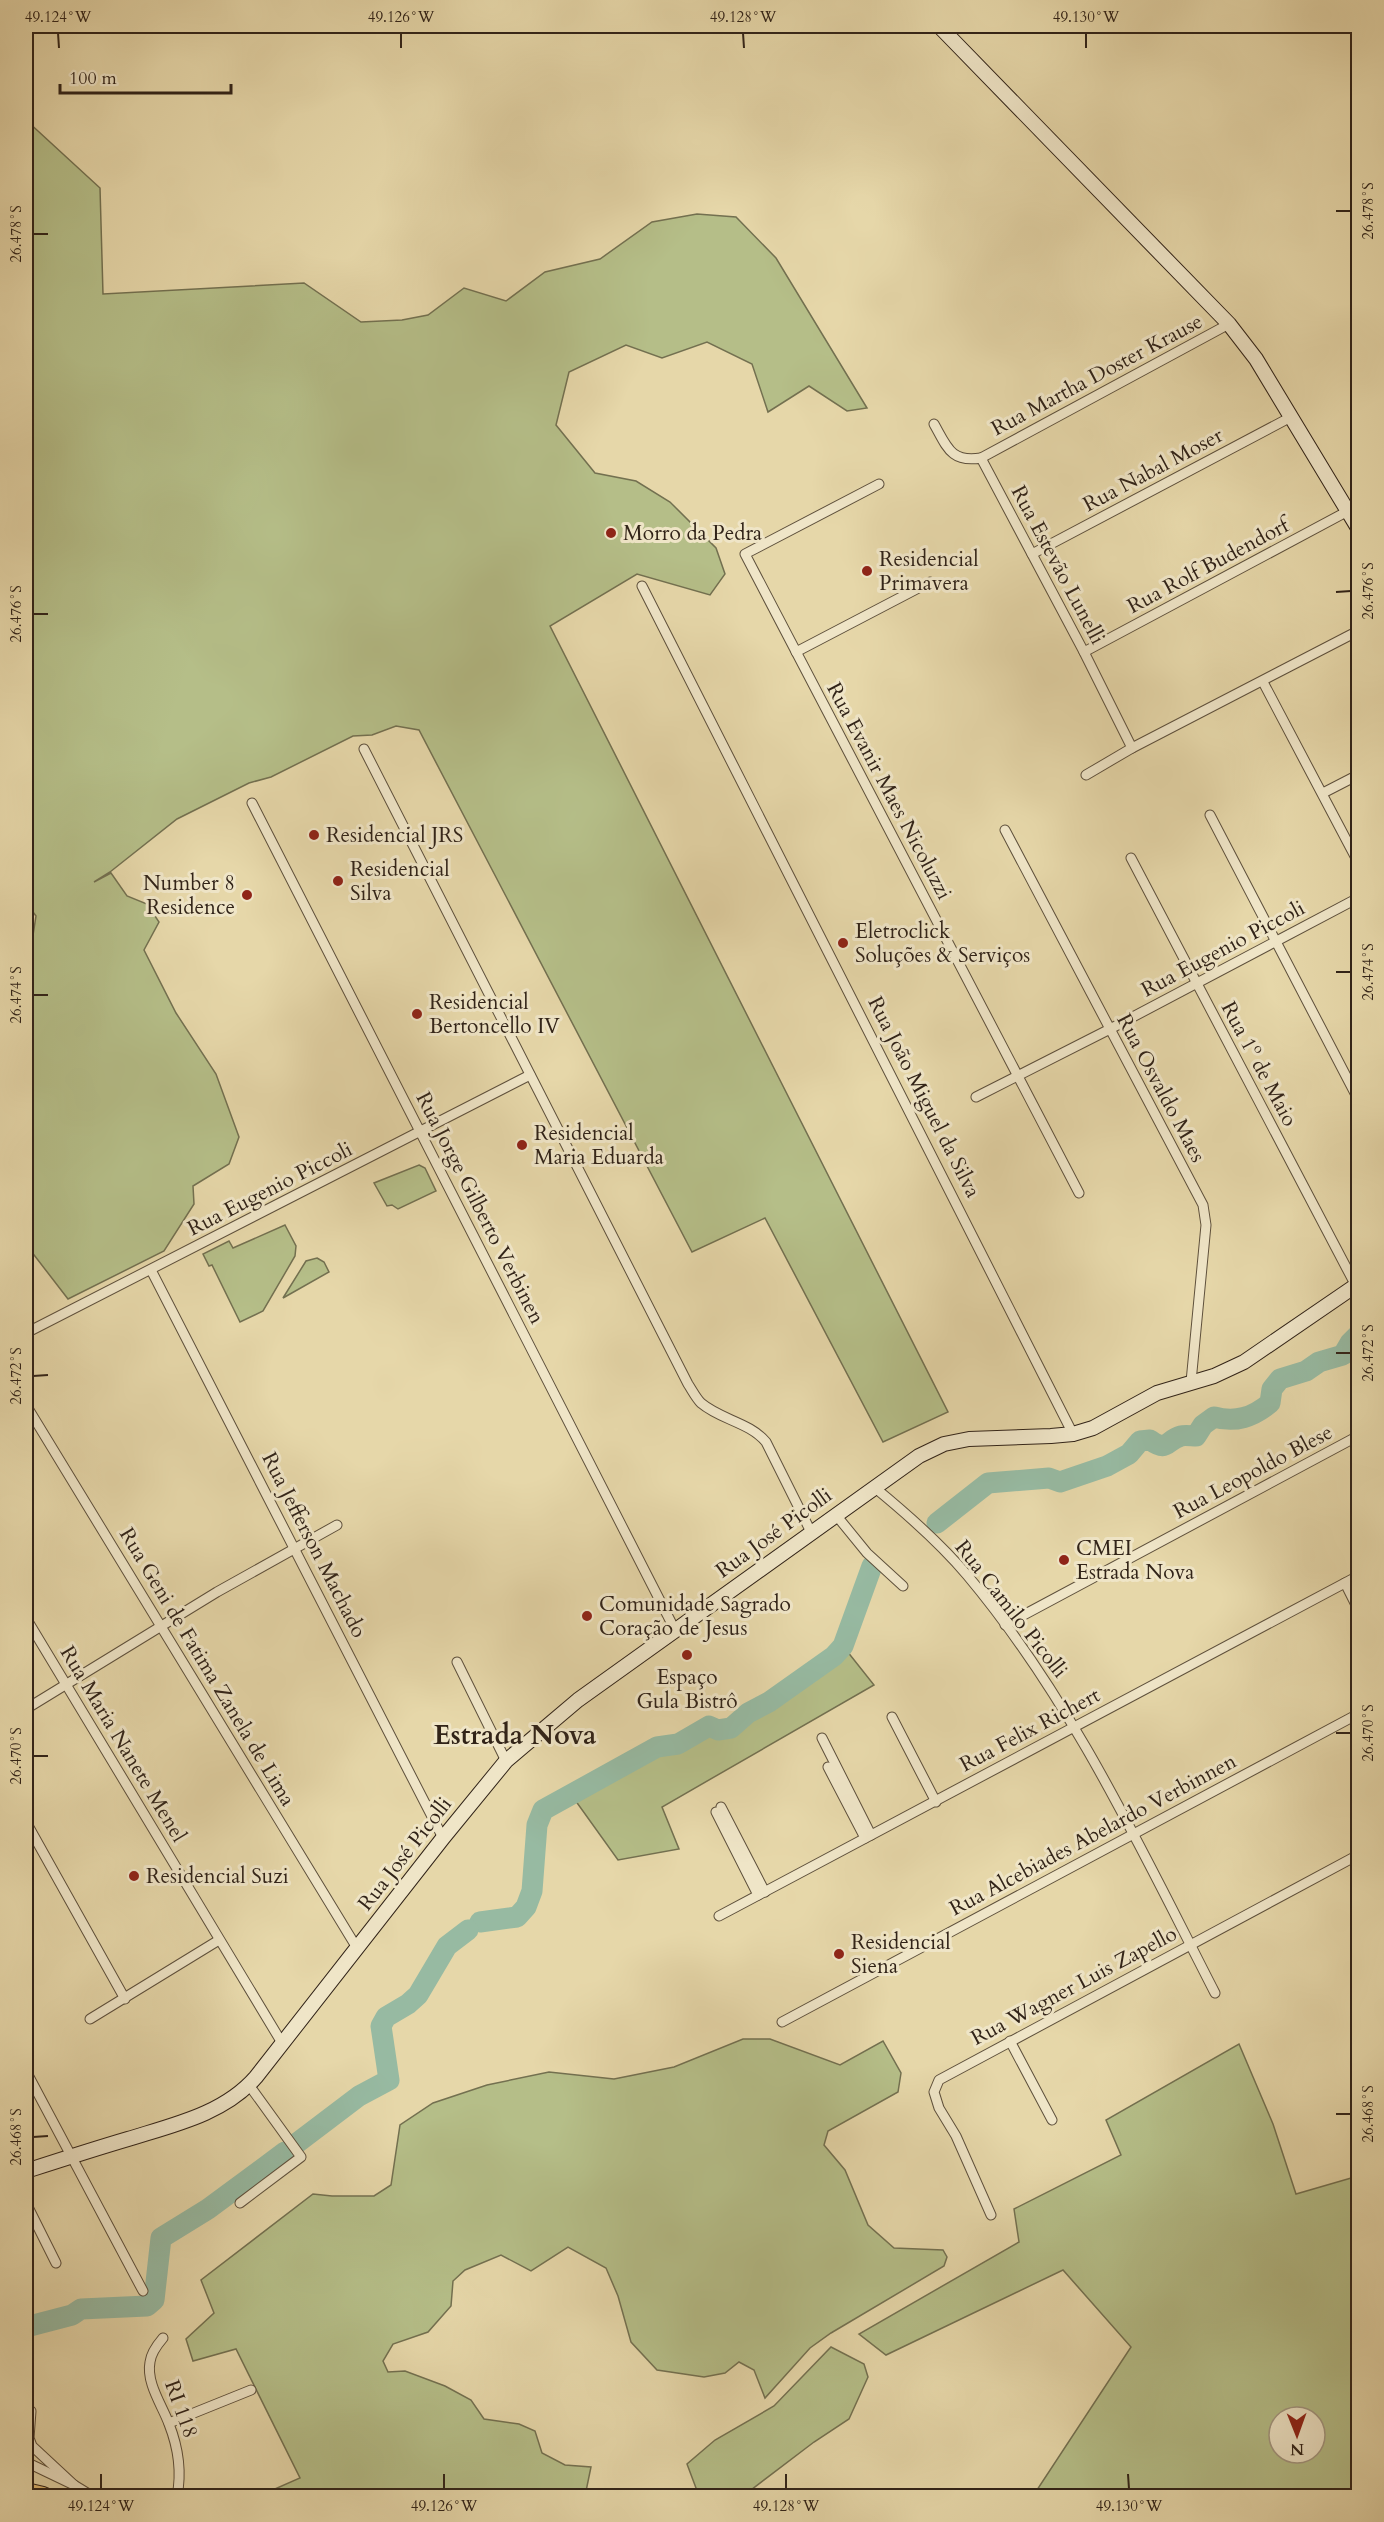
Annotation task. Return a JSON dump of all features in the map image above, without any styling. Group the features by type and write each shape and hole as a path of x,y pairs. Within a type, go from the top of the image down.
{"highway":[{"path":"26,2492 43,2496"}],"street":[{"path":"939,26 1229,324 1256,359 1359,528"},
{"name":"Rua Martha Doster Krause","path":"981,458 1229,324"},
{"name":"Rua Nabal Moser","path":"1032,554 1291,417"},
{"path":"934,424 945,445 955,456 967,460 981,458"},
{"name":"Rua Estevão Lunelli","path":"981,458 1132,748"},
{"name":"Rua Evanir Maes Nicoluzzi","path":"879,484 745,554 1079,1193"},
{"name":"Rua Rolf Budendorf","path":"1084,652 1348,511"},
{"path":"796,652 930,582"},
{"name":"Rua João Miguel da Silva","path":"642,586 1073,1434"},
{"path":"1086,775 1132,748 1359,631"},
{"path":"1263,682 1359,862"},
{"path":"364,749 687,1384 700,1403 717,1414 758,1433 766,1442 811,1532"},
{"path":"1323,794 1359,775"},
{"name":"Rua Jorge Gilberto Verbinen","path":"252,803 675,1630"},
{"path":"1210,815 1359,1099"},
{"name":"Rua Osvaldo Maes","path":"1005,830 1198,1195 1206,1216 1191,1382"},
{"name":"Rua 1º de Maio","path":"1131,858 1357,1285"},
{"name":"Rua Eugenio Piccoli","path":"976,1097 1359,898"},
{"name":"Rua Eugenio Piccoli","path":"26,1333 530,1075"},
{"name":"Rua Jefferson Machado","path":"151,1270 443,1838"},
{"name":"Rua José Picolli","path":"26,2171 193,2117 221,2105 249,2085 506,1761 558,1716 919,1456 955,1441 985,1437 1073,1434 1098,1426 1157,1393 1224,1372 1244,1362 1357,1285"},
{"name":"Rua Geni de Fatima Zanela de Lima","path":"26,1405 357,1948"},
{"name":"Rua Leopoldo Blese","path":"1005,1624 1359,1436"},
{"name":"Rua Camilo Picolli","path":"874,1487 966,1574 1005,1624 1075,1726 1215,1993"},
{"path":"836,1515 867,1552 903,1586"},
{"path":"26,1709 161,1626 337,1525"},
{"name":"Rua Felix Richert","path":"719,1916 1359,1576"},
{"path":"1345,1583 1359,1609"},
{"name":"Rua Maria Nanete Menel","path":"26,1618 282,2043"},
{"path":"457,1662 506,1761"},
{"name":"Rua Alcebiades Abelardo Verbinnen","path":"782,2022 1359,1714"},
{"path":"892,1717 936,1802"},
{"path":"822,1738 868,1836"},
{"path":"828,1767 868,1836"},
{"path":"719,1810 761,1893"},
{"path":"26,1822 125,1999"},
{"name":"Rua Wagner Luis Zapello","path":"991,2215 956,2136 939,2108 934,2092 939,2080 1359,1855"},
{"path":"90,2019 219,1940"},
{"path":"1010,2041 1052,2120"},
{"path":"26,2071 143,2291"},
{"path":"240,2203 301,2157 249,2085"},
{"path":"26,2203 56,2263"},
{"name":"RI 118","path":"163,2338 152,2355 149,2374 169,2423 180,2468 177,2496"},
{"path":"169,2423 251,2390"},
{"path":"31,2411 29,2438 32,2446 74,2485"},
{"path":"26,2462 92,2496"}],"green space":[{"path":"26,120 100,188 103,294 304,283 361,322 402,320 428,315 464,288 506,301 545,272 600,259 652,222 697,214 736,217 776,258 867,408 847,411 809,386 768,412 752,364 707,342 662,358 626,345 569,372 556,425 595,473 636,481 670,502 716,548 725,574 710,595 637,574 550,626 948,1412 883,1442 765,1218 692,1252 419,730 396,726 372,735 353,736 271,777 249,783 177,819 94,882 111,873 127,896 147,904 159,922 144,950 176,1013 216,1074 239,1137 229,1164 193,1186 194,1204 164,1251 68,1299 31,1251 26,1254 26,980 36,916 30,908 26,907"},
{"path":"419,1165 425,1168 436,1191 398,1209 392,1205 387,1206 374,1183"},
{"path":"285,1225 296,1246 295,1256 263,1311 240,1322 212,1265 209,1266 203,1254 229,1241 233,1248"},
{"path":"317,1258 324,1262 329,1272 283,1298 306,1261"},
{"path":"843,1646 874,1685 662,1807 679,1849 618,1860 570,1793 657,1747 678,1744 709,1726 723,1730 733,1727 748,1713 822,1666"},
{"path":"743,2039 770,2039 840,2065 883,2041 901,2073 898,2092 828,2131 824,2145 845,2170 868,2225 894,2248 943,2250 947,2257 944,2266 831,2333 810,2348 765,2398 754,2370 739,2362 725,2373 704,2377 657,2370 631,2342 618,2296 606,2268 568,2247 531,2271 501,2255 465,2270 453,2281 451,2306 428,2332 393,2344 383,2361 388,2372 405,2371 445,2386 471,2400 484,2419 519,2424 535,2431 542,2453 565,2465 591,2467 585,2496 259,2496 300,2478 236,2349 193,2361 186,2339 214,2313 201,2280 313,2194 374,2196 391,2185 400,2125 433,2103 487,2085 549,2072 614,2079 674,2067"},
{"path":"1239,2044 1273,2124 1296,2194 1358,2176 1358,2496 1033,2496 1131,2347 1063,2270 886,2355 859,2334 1019,2242 1014,2209 1121,2155 1106,2120"},
{"path":"831,2347 864,2364 868,2377 849,2419 814,2442 743,2496 699,2496 687,2464 715,2440 774,2406"},
{"path":"602,2492 619,2493 616,2496 585,2496"}],"waterway":[{"path":"937,1523 988,1483 1049,1478 1060,1482 1107,1466 1129,1454 1140,1441 1150,1440 1164,1446 1181,1436 1196,1436 1203,1425 1214,1417 1237,1419 1251,1415 1270,1403 1272,1389 1280,1379 1306,1371 1319,1362 1343,1355 1358,1335"},
{"path":"480,1922 517,1917 526,1907 532,1891 537,1825 543,1810 657,1747 678,1744 709,1726 718,1730 731,1728 748,1713 769,1702 834,1656 843,1646 872,1566"},
{"path":"297,2143 359,2096 389,2080 381,2026 386,2017 418,1995 447,1946 468,1930"},
{"path":"26,2327 72,2315 81,2309 147,2306 154,2300 161,2238 208,2209 285,2152"}],"place":[{"name":"Morro da Pedra","path":"611,533"},
{"name":"Residencial Primavera","path":"867,571"},
{"name":"Residencial JRS","path":"314,835"},
{"name":"Residencial Silva","path":"338,881"},
{"name":"Number 8 Residence","path":"247,895"},
{"name":"Eletroclick Soluções & Serviços","path":"843,943"},
{"name":"Residencial Bertoncello IV","path":"417,1014"},
{"name":"Residencial Maria Eduarda","path":"522,1145"},
{"name":"CMEI Estrada Nova","path":"1064,1560"},
{"name":"Comunidade Sagrado Coração de Jesus","path":"587,1616"},
{"name":"Espaço Gula Bistrô","path":"687,1655"},
{"name":"Residencial Suzi","path":"134,1876"},
{"name":"Residencial Siena","path":"839,1954"}],"district":[{"name":"Estrada Nova","path":"515,1735"}]}
